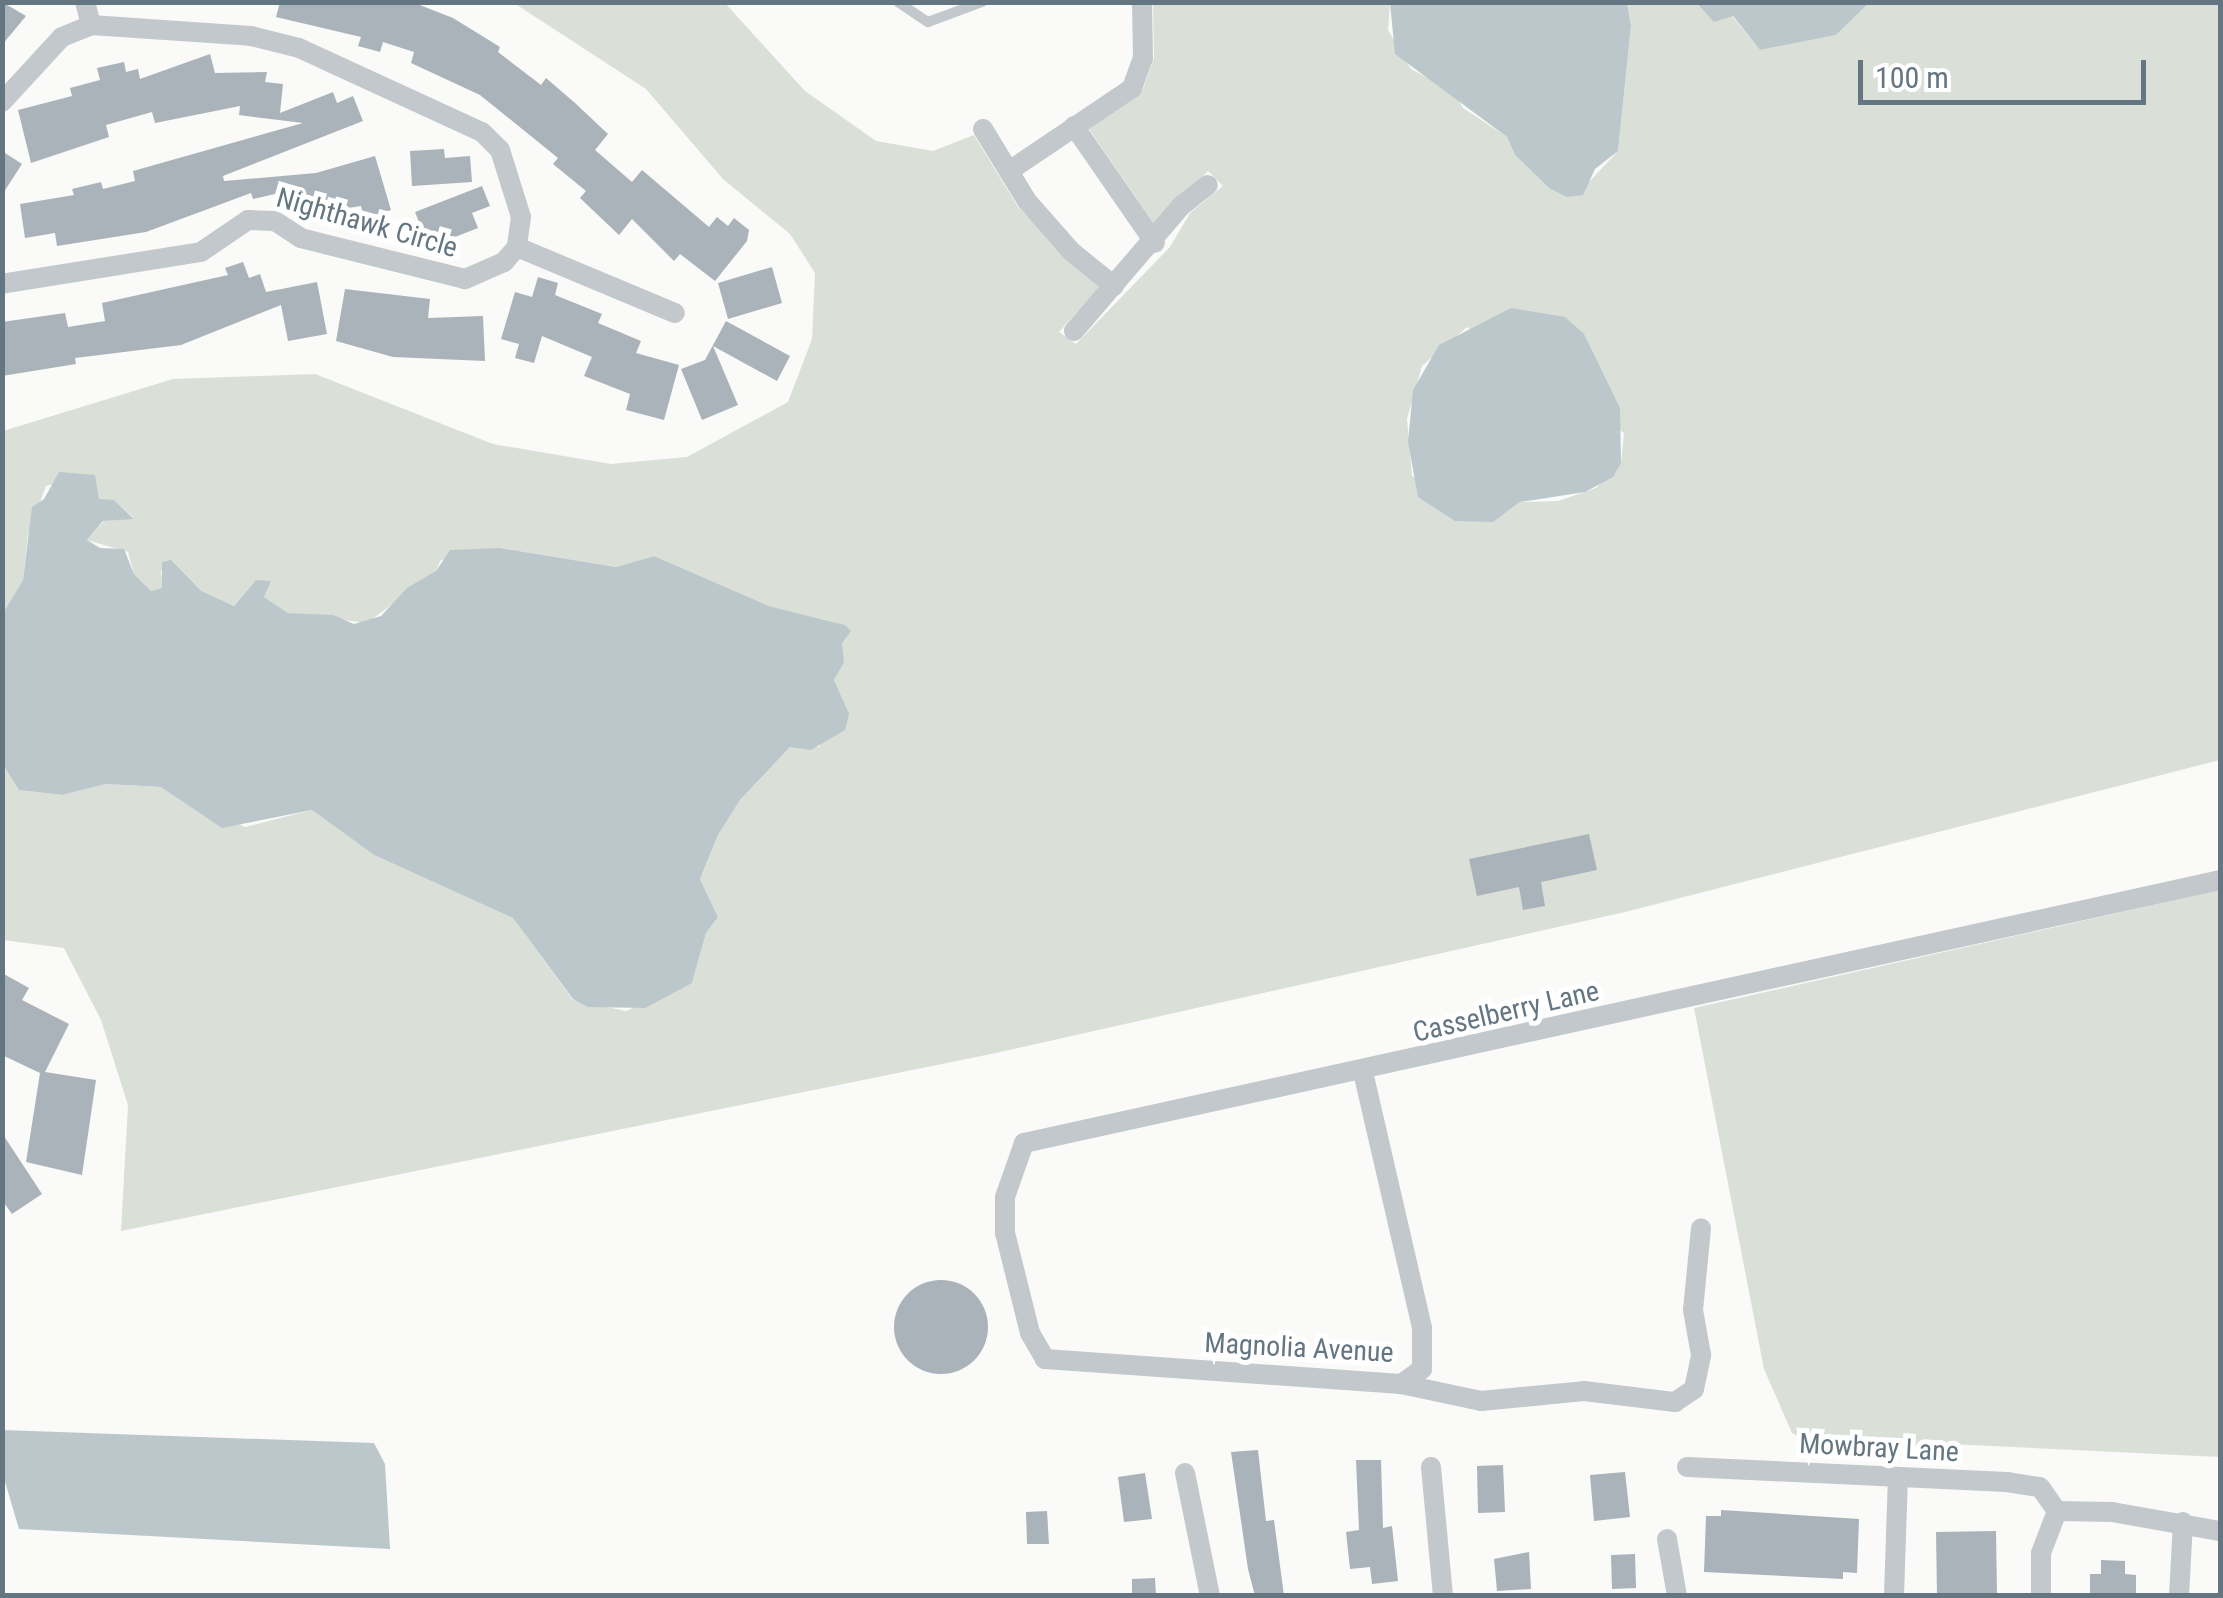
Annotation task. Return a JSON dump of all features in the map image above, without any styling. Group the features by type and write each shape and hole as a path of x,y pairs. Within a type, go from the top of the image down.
{"street":[{"path":"85,2 91,25"},
{"path":"1012,169 1132,88 1143,58 1142,2"},
{"path":"2,102 62,37 91,25 283,44 455,116 500,150 520,216 518,247 675,313"},
{"path":"1074,126 1154,244"},
{"path":"983,129 1012,169 1027,200 1072,252 1114,286"},
{"path":"1074,331 1154,244 1181,206 1208,185"},
{"name":"Nighthawk Circle","path":"2,284 201,252 248,220 275,221 316,242 465,279 487,273 518,247"},
{"name":"Casselberry Lane","path":"1045,1359 1030,1334 1005,1234 1005,1196 1024,1143 1362,1072 2220,880"},
{"name":"Magnolia Avenue","path":"1045,1359 1401,1384 1422,1369 1422,1328 1362,1072"},
{"path":"1401,1384 1481,1401 1584,1391 1675,1402 1694,1389 1701,1355 1693,1310 1701,1228"},
{"path":"1431,1467 1443,1596"},
{"name":"Mowbray Lane","path":"1686,1467 2040,1487 2057,1510"},
{"path":"1185,1473 1210,1596"},
{"path":"1894,1596 1898,1477"},
{"path":"2041,1596 2041,1553 2057,1510 2182,1522 2220,1531"},
{"path":"2179,1596 2182,1522"},
{"path":"1667,1538 1677,1596"}],"lane":[{"path":"898,2 928,22 982,2"}],"shaded area":[{"path":"514,3 725,3 805,91 876,141 933,151 974,135 1018,207 1099,287 1059,332 1076,344 1170,247 1190,213 1223,186 1208,171 1155,225 1089,129 1142,91 1154,58 1153,3 1390,3 1388,30 1411,69 1454,92 1463,108 1507,137 1515,155 1549,188 1591,180 1618,151 1631,26 1627,3 1697,3 1713,17 1732,16 1760,50 1836,35 1869,3 2220,3 2220,760 1625,912 991,1054 121,1231 128,1105 101,1020 64,948 3,940 3,765 19,790 62,795 106,784 161,787 245,827 312,810 374,855 513,918 573,1000 626,1011 692,983 706,933 718,917 700,879 718,835 740,800 790,747 819,747 843,701 834,680 844,663 834,622 769,606 654,556 616,567 500,548 464,551 440,561 436,571 367,623 288,613 264,597 270,582 256,580 234,606 201,592 176,566 161,571 163,588 151,591 134,574 128,552 87,540 104,521 134,518 114,500 99,500 96,483 85,475 46,486 28,534 23,580 3,613 3,431 173,379 315,374 493,444 611,464 687,457 788,402 812,339 815,273 790,234 723,179 646,89","holes":["1467,327 1624,433 1621,463 1596,488 1558,501 1520,502 1504,514 1412,476 1407,419 1422,366"]},
{"path":"1390,3 1627,3 1631,26 1618,151 1595,169 1583,195 1567,197 1549,188 1515,155 1507,137 1395,54"},
{"path":"1697,3 1869,3 1836,35 1760,50 1733,16 1714,22"},
{"path":"1511,308 1565,317 1584,334 1620,408 1621,463 1613,477 1585,492 1520,502 1493,522 1455,521 1418,497 1408,442 1413,390 1439,345"},
{"path":"59,472 95,475 99,499 114,500 134,519 103,521 87,540 100,548 124,549 134,574 151,591 162,588 162,562 171,560 201,591 234,606 256,580 271,581 264,597 288,613 333,615 354,624 381,616 407,588 436,571 450,550 500,548 616,567 654,556 769,606 845,625 851,631 842,643 844,663 834,680 849,714 845,730 811,750 790,747 740,800 718,835 700,879 718,917 706,933 692,983 645,1008 588,1007 573,999 513,918 374,855 312,810 222,828 161,787 106,784 62,795 19,790 3,765 3,613 23,580 32,507 44,499"},
{"path":"2220,890 2220,1457 1950,1444 1829,1452 1792,1433 1764,1369 1694,1008"},
{"path":"2,1430 374,1443 385,1464 390,1549 19,1529 3,1475"}],"building":[{"path":"2,2 26,16 2,45"},
{"path":"280,2 412,2 453,18 500,47 498,52 541,85 546,78 575,103 608,134 595,150 632,182 642,170 709,227 717,217 728,226 734,218 749,230 747,241 715,281 680,254 674,261 632,219 619,235 580,198 586,191 553,164 558,158 480,95 411,63 414,52 383,42 380,52 358,46 361,37 276,17"},
{"path":"210,54 215,73 267,72 265,82 283,84 280,113 333,92 337,103 353,96 363,121 223,176 224,181 316,173 375,156 391,210 364,218 361,206 316,213 314,200 299,202 297,189 253,199 251,193 146,232 57,246 55,233 25,238 20,204 74,195 72,189 101,182 103,189 135,181 133,171 303,123 239,115 240,106 155,123 152,112 106,125 109,137 31,163 18,110 72,96 70,88 100,80 97,68 124,62 126,72 138,69 140,79"},
{"path":"444,149 445,158 470,156 472,182 412,186 410,151"},
{"path":"2,151 22,164 2,195"},
{"path":"482,186 490,206 472,213 478,228 429,247 415,212"},
{"path":"243,262 249,278 260,274 266,292 317,282 327,334 288,341 281,305 181,345 75,358 76,364 2,376 2,322 65,313 68,327 105,321 102,303 228,275 225,268"},
{"path":"772,267 782,303 728,319 718,283"},
{"path":"538,277 558,283 555,295 602,314 598,323 641,341 636,353 679,365 664,420 626,410 630,394 584,376 592,357 542,336 534,363 515,358 519,344 501,339 515,292 532,297"},
{"path":"345,289 430,299 428,318 483,316 485,361 393,357 336,341"},
{"path":"726,321 790,356 777,381 713,346 738,405 702,420 681,369 705,360"},
{"path":"1589,834 1597,870 1541,882 1545,906 1523,910 1519,887 1477,896 1469,859"},
{"path":"2,973 29,988 22,1000 69,1024 45,1072 96,1080 82,1175 26,1162 40,1073 2,1055"},
{"path":"2,1133 42,1194 12,1214 2,1200"},
{"path":"941,1280 959,1284 974,1294 984,1309 988,1327 984,1345 974,1360 959,1370 941,1374 923,1370 908,1360 898,1345 894,1327 898,1309 908,1294 923,1284"},
{"path":"1258,1450 1266,1521 1274,1520 1284,1596 1255,1596 1248,1569 1231,1452"},
{"path":"1356,1460 1381,1460 1383,1528 1392,1526 1398,1581 1372,1584 1370,1567 1350,1569 1346,1532 1359,1530"},
{"path":"1503,1465 1505,1512 1478,1513 1477,1466"},
{"path":"1625,1472 1630,1517 1594,1521 1590,1475"},
{"path":"1145,1473 1152,1519 1124,1522 1118,1477"},
{"path":"1721,1510 1859,1519 1857,1573 1843,1572 1843,1579 1704,1572 1706,1516 1721,1516"},
{"path":"1047,1511 1049,1544 1027,1544 1026,1512"},
{"path":"1996,1531 1997,1596 1937,1596 1936,1532"},
{"path":"1529,1552 1531,1589 1497,1591 1494,1559"},
{"path":"1635,1554 1636,1588 1612,1589 1611,1555"},
{"path":"2101,1560 2125,1561 2125,1574 2136,1575 2136,1596 2090,1596 2090,1574 2101,1574"},
{"path":"1155,1578 1156,1596 1132,1596 1132,1579"}]}
